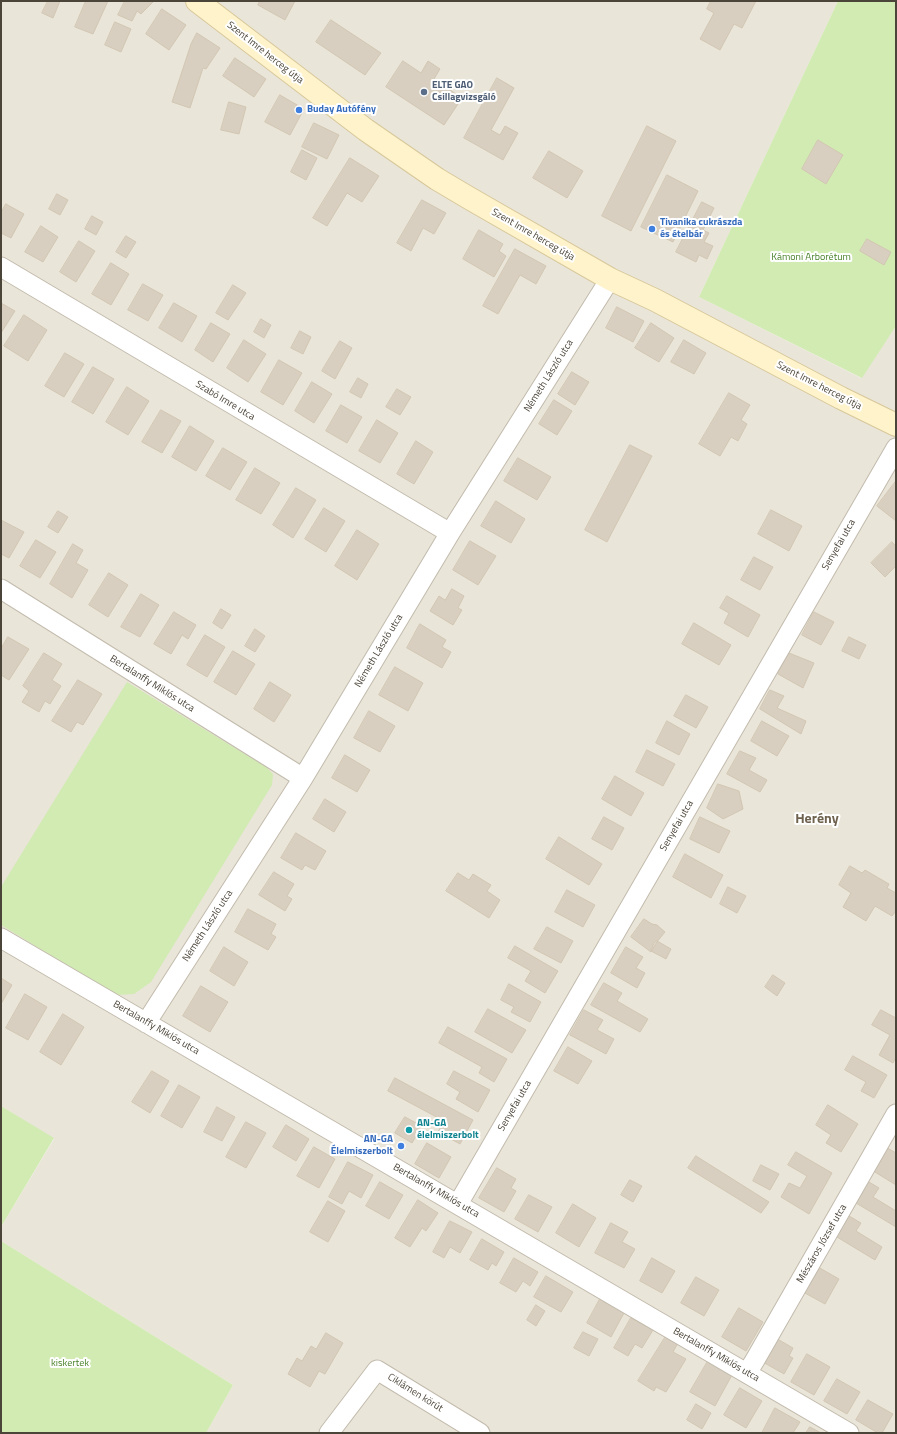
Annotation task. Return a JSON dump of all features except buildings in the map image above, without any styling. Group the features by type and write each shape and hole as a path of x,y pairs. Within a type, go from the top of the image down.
{"main road":[{"name":"Szent Imre herceg útja","path":"197,1 366,130 403,156 469,198 610,279 655,300 841,398 896,425"}],"street":[{"name":"Szabó Imre utca","path":"1,267 450,533"},
{"name":"Németh László utca","path":"146,1023 303,778 450,533 610,279"},
{"name":"Senyefai utca","path":"458,1204 895,451"},
{"name":"Bertalanffy Miklós utca","path":"1,589 303,778"},
{"name":"Bertalanffy Miklós utca","path":"1,938 850,1433"},
{"name":"Mészáros József utca","path":"747,1373 896,1114"},
{"name":"Ciklámen körút","path":"329,1433 377,1370 480,1433"}],"shaded area":[{"path":"1,1 838,1 699,297 861,378 896,326 896,1433 206,1433 233,1385 1,1241 1,1227 54,1139 1,1106"}],"green space":[{"name":"Kámoni Arborétum","path":"838,1 896,1 896,326 862,378 699,297"},
{"path":"127,682 266,767 273,774 272,785 151,982 134,994 116,995 1,925 1,887"},
{"path":"1,1106 54,1138 1,1227"},
{"name":"kiskertek","path":"1,1241 233,1385 206,1433 1,1433"}],"place":[{"name":"ELTE GAO Csillagvizsgáló","path":"424,92"},
{"name":"Buday Autófény","path":"299,110"},
{"name":"Tivanika cukrászda és ételbár","path":"652,229"},
{"name":"AN-GA élelmiszerbolt","path":"409,1130"},
{"name":"AN-GA Élelmiszerbolt","path":"401,1146"}],"district":[{"name":"Herény","path":"817,820"}]}
